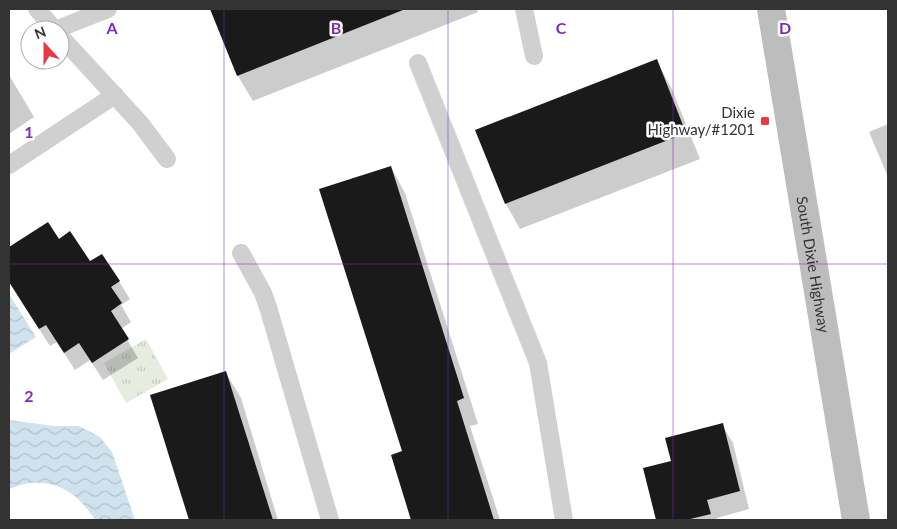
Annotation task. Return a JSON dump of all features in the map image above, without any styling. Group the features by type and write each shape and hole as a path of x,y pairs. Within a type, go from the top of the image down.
{"main road":[{"name":"South Dixie Highway","path":"771,9 856,520"}],"lane":[{"path":"37,9 46,20"},
{"path":"70,24 108,9"},
{"path":"524,9 534,56"},
{"path":"70,47 140,123 167,160"},
{"path":"418,63 538,363 564,520"},
{"path":"9,165 114,95"},
{"path":"241,253 263,293 268,307 330,520"}],"green space":[{"path":"146,339 168,379 126,403 104,363"}],"water":[{"path":"9,294 36,337 9,354"},
{"path":"9,420 54,426 79,426 100,437 112,452 135,520 95,520 76,497 51,484 28,483 9,489"}],"building":[{"path":"210,9 403,9 403,10 237,76"},
{"path":"657,59 686,133 505,204 475,130"},
{"path":"391,166 464,398 457,401 494,520 411,520 391,455 402,451 319,189"},
{"path":"48,222 59,239 70,231 90,261 102,254 120,281 111,287 122,303 111,311 129,339 92,363 79,343 64,353 46,325 39,329 9,282 9,247"},
{"path":"226,371 273,520 189,520 150,395"},
{"path":"723,423 740,491 707,500 711,514 686,520 656,520 643,468 671,461 665,438"}],"place":[{"name":"Dixie Highway/#1201","path":"765,121"}]}
